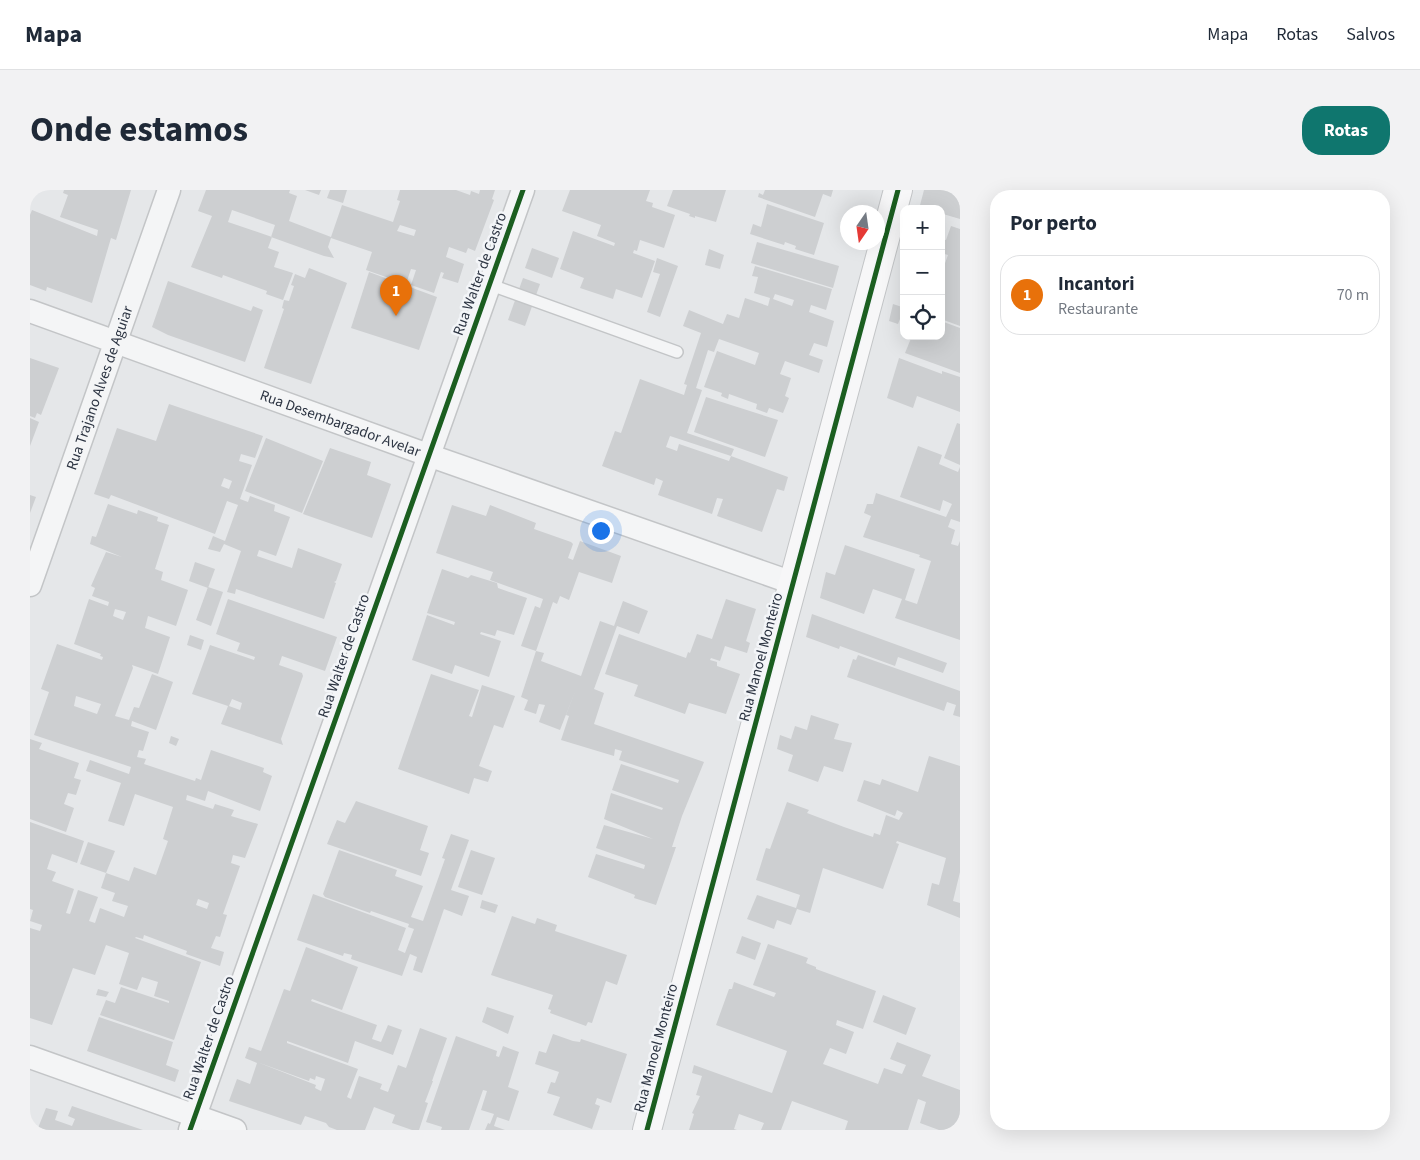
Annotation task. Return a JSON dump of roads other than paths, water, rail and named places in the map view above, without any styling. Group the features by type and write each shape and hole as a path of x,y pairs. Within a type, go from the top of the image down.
{"street":[{"name":"Rua Trajano Alves de Aguiar","path":"30,585 169,190"},
{"name":"Rua Walter de Castro","path":"192,1123 428,455 491,285 523,190"},
{"name":"Rua Manoel Monteiro","path":"647,1130 898,190"},
{"name":"Rua Desembargador Avelar","path":"30,311 116,340 428,455 794,583"},
{"path":"30,1057 192,1123 235,1130"}],"lane":[{"path":"491,285 677,352"}],"place":[{"name":"Incantori","path":"396,316"}]}
